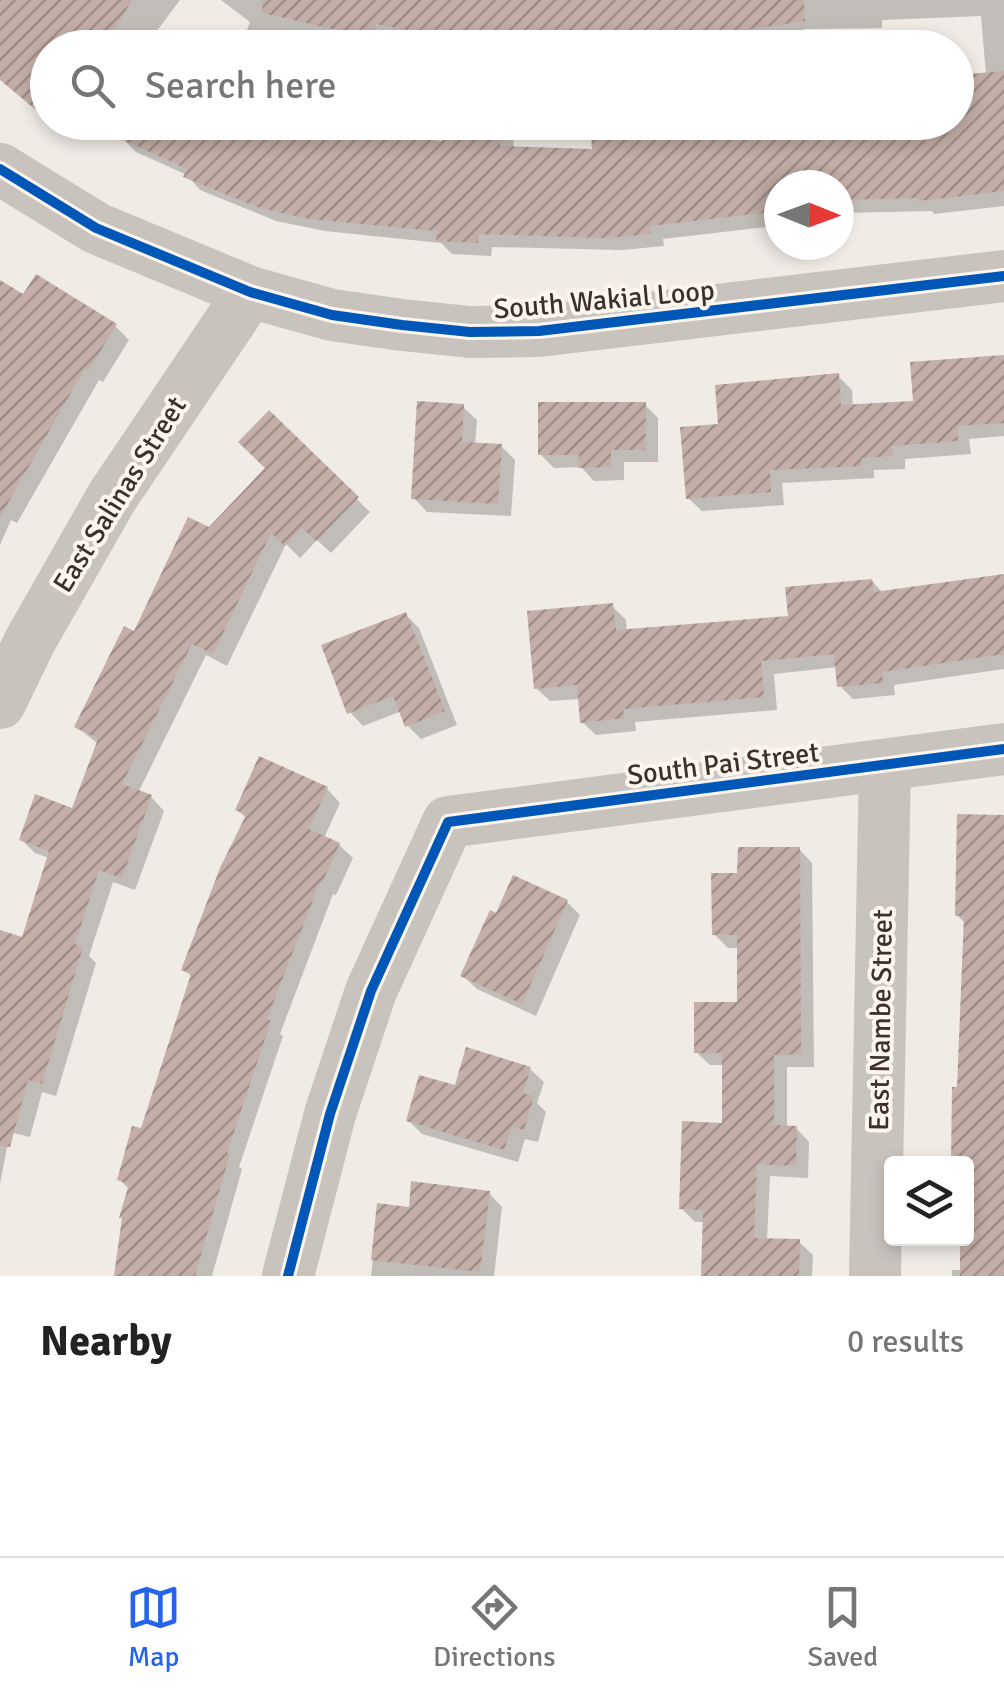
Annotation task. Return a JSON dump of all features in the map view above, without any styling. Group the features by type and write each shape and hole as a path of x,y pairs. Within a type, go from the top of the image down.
{"street":[{"name":"South Wakial Loop","path":"0,170 96,228 250,292 332,315 488,332 540,331 717,312 1004,276"},
{"name":"East Salinas Street","path":"0,703 112,497 250,292"},
{"name":"South Pai Street","path":"288,1276 330,1114 370,991 448,822 1004,749"},
{"name":"East Nambe Street","path":"875,1276 884,765"}],"building":[{"path":"0,0 132,0 114,30 30,30 30,105 0,80"},
{"path":"263,0 804,0 805,21 745,30 406,30 376,24 375,30 337,30 262,13"},
{"path":"1004,71 1004,191 918,201 854,200 854,170 764,170 764,213 650,226 651,234 607,238 479,234 478,243 436,241 437,231 309,219 260,208 183,177 187,169 123,140 500,140 500,146 592,149 591,140 974,140 974,74"},
{"path":"36,274 117,324 89,370 85,368 0,517 0,280 23,294"},
{"path":"1004,355 1004,423 957,426 958,441 892,446 893,456 862,458 862,466 770,470 771,492 686,499 680,427 718,424 715,385 839,373 841,405 913,401 910,362"},
{"path":"417,401 464,404 462,442 502,444 498,504 411,499"},
{"path":"538,402 646,402 645,450 611,450 611,467 578,468 579,455 538,455"},
{"path":"269,410 359,497 316,541 302,528 285,546 271,533 213,654 192,644 122,784 152,795 122,878 99,870 75,944 83,947 42,1084 28,1080 10,1147 0,1146 0,930 22,937 49,851 19,840 35,794 72,808 98,739 74,727 124,626 134,631 188,517 209,527 265,468 238,442"},
{"path":"1004,574 1004,654 882,672 883,683 837,687 834,654 761,661 764,697 623,709 624,718 580,723 577,685 534,689 527,611 613,603 616,630 788,616 785,587 872,579 874,592"},
{"path":"406,612 445,711 405,727 393,696 347,714 321,645"},
{"path":"259,756 328,787 309,829 340,843 320,882 267,1019 271,1021 227,1153 230,1154 195,1276 114,1276 119,1218 129,1184 117,1180 132,1126 141,1128 191,974 181,970 220,868 246,815 235,810"},
{"path":"957,814 1004,815 1004,1276 960,1276 960,1246 974,1246 974,1156 951,1156 964,916 955,916"},
{"path":"738,847 800,847 801,1054 774,1055 774,1125 797,1126 796,1166 757,1164 754,1238 800,1239 799,1276 701,1276 703,1210 679,1209 682,1121 722,1123 722,1053 694,1053 694,1002 737,1002 737,935 712,935 711,873 737,873"},
{"path":"513,875 568,900 522,1004 460,976 490,910 496,913"},
{"path":"466,1047 531,1067 523,1093 534,1096 524,1130 512,1127 504,1150 406,1121 419,1075 455,1085"},
{"path":"411,1181 490,1191 480,1272 371,1260 377,1203 409,1207"}],"cycle path":[{"path":"0,169 96,228 250,292 332,315 402,325 470,332 539,331 1004,276"},
{"path":"288,1276 330,1114 371,991 448,822 1004,749"}]}
